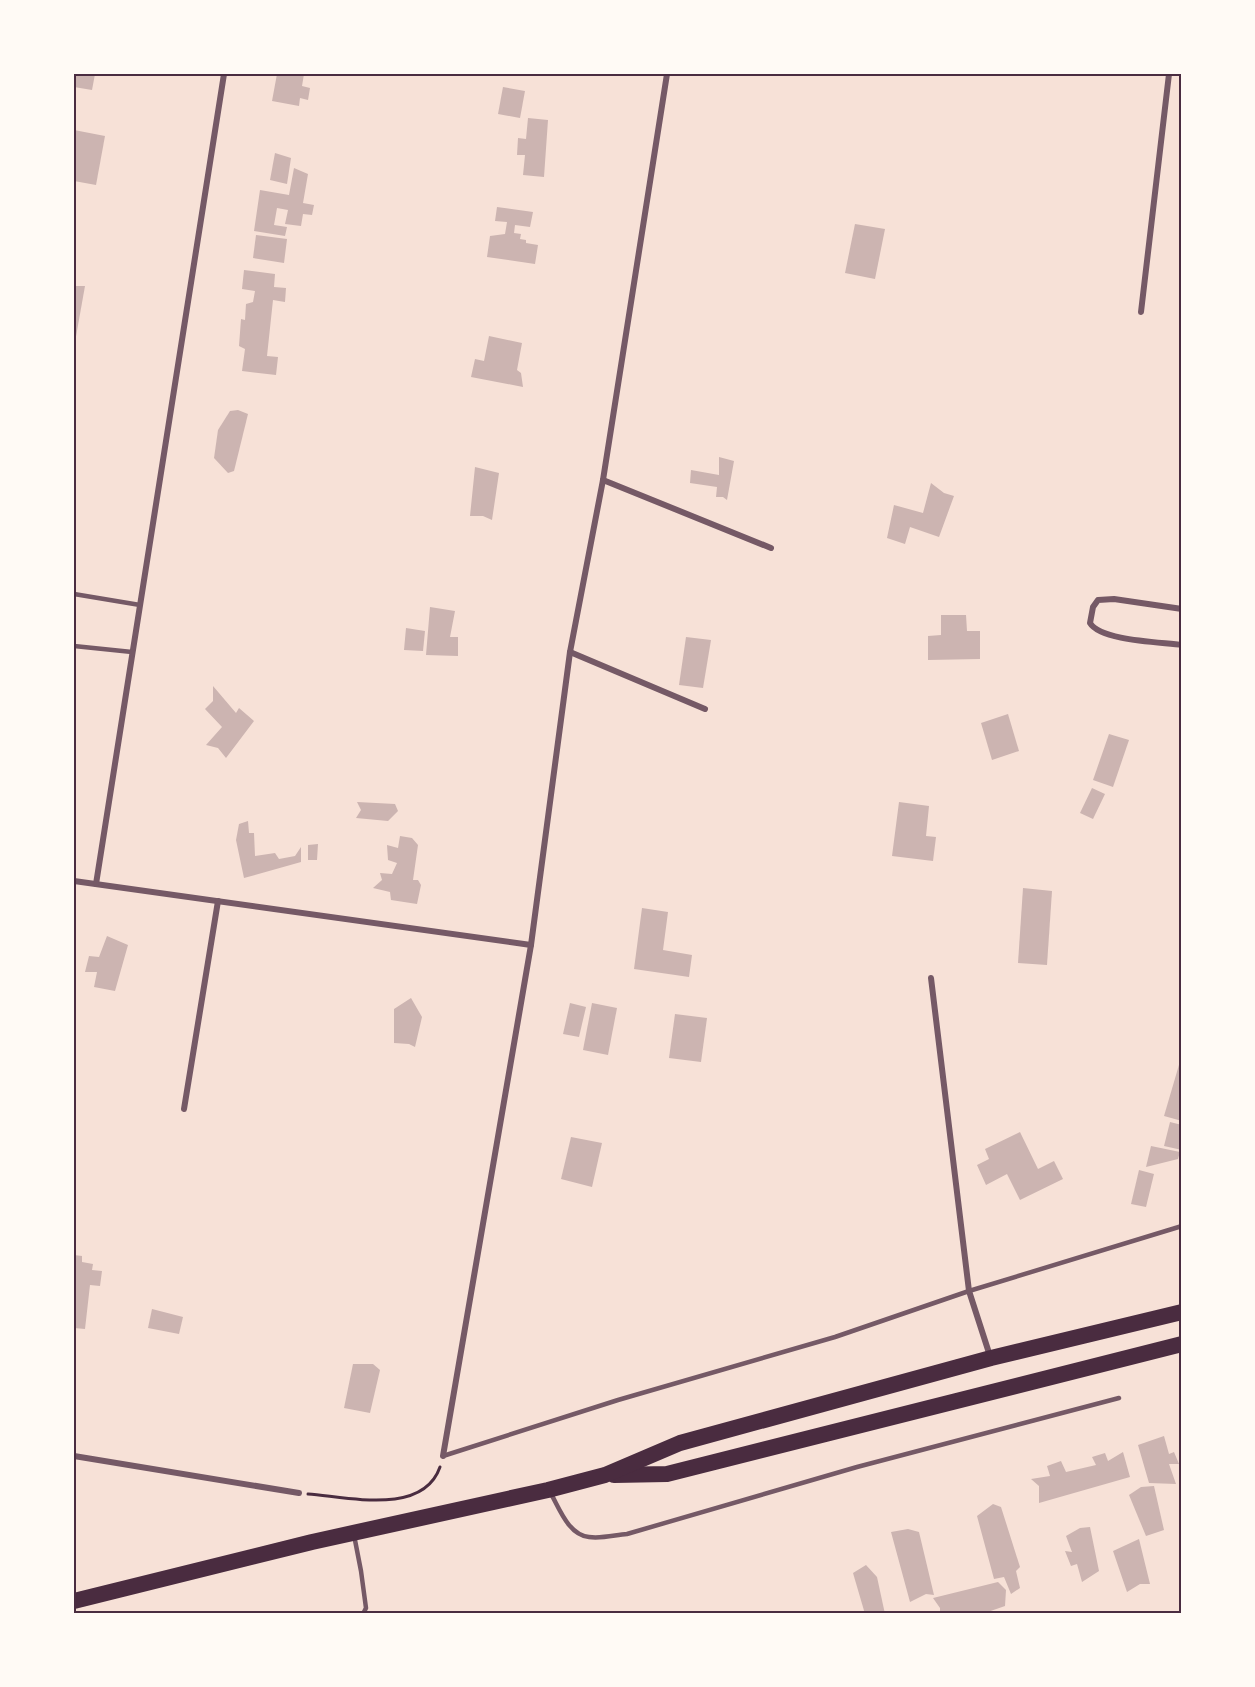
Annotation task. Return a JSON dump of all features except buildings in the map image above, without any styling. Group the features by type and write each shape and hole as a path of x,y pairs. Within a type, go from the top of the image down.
{"highway":[{"path":"74,1601 354,1533 548,1490 605,1475 680,1443 991,1358 1182,1312"},
{"path":"605,1475 667,1474 1182,1344"}],"street":[{"path":"96,884 224,74"},
{"path":"443,1456 531,945 570,652 603,480 667,74"},
{"path":"1141,312 1169,74"},
{"path":"603,480 771,548"},
{"path":"1182,609 1114,599 1098,600 1093,606 1090,623 1094,630 1106,635 1182,645"},
{"path":"570,652 705,709"},
{"path":"74,881 531,945"},
{"path":"184,1109 218,901"},
{"path":"931,978 969,1291 991,1358"},
{"path":"74,1456 299,1493"}],"lane":[{"path":"74,594 140,605"},
{"path":"74,646 132,652"},
{"path":"443,1456 618,1400 835,1337 969,1291 1182,1226"},
{"path":"548,1490 571,1528 580,1534 589,1537 627,1534 857,1467 1119,1398"},
{"path":"354,1533 362,1571 366,1608 363,1614"}],"path":[{"path":"299,1493 386,1500 405,1498 423,1490 437,1476 443,1456"}]}
